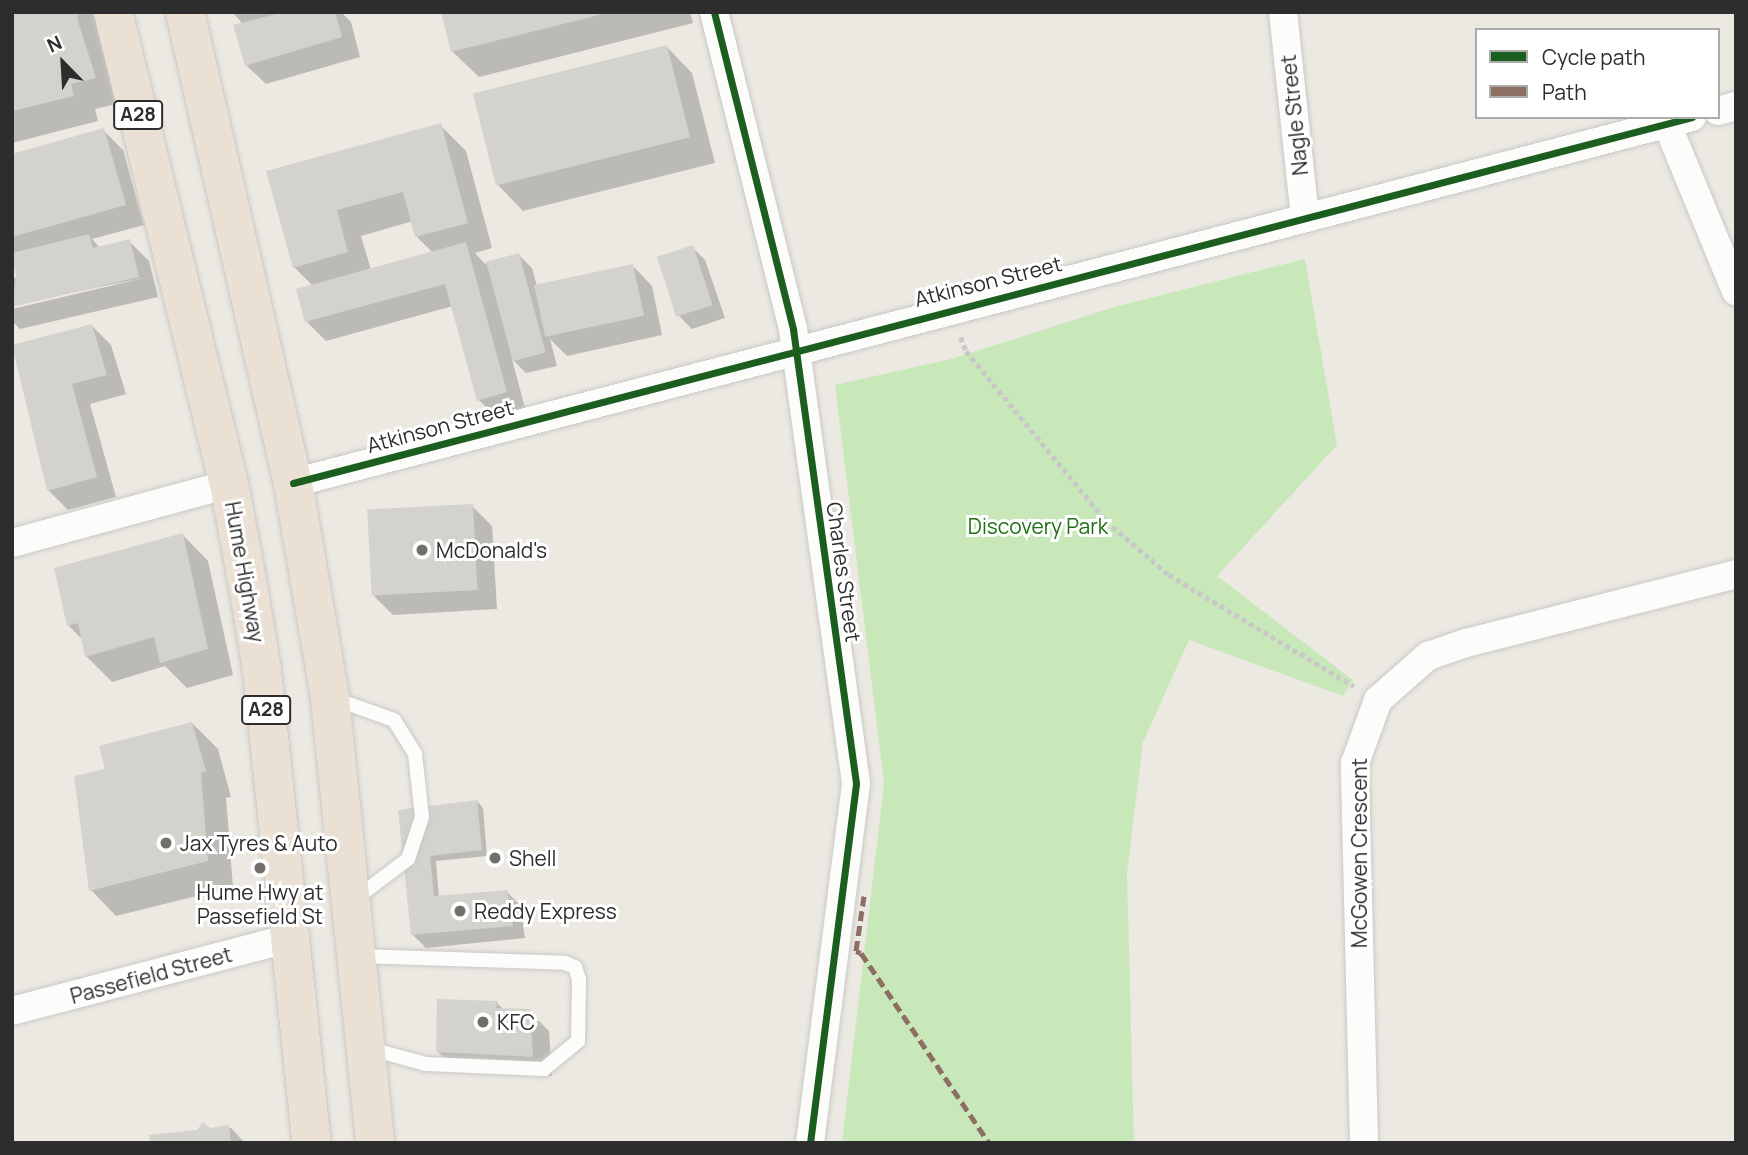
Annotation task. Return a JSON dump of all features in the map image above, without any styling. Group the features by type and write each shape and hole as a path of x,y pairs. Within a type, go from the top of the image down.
{"highway":[{"name":"Hume Highway","path":"113,12 229,484 262,671 312,1143"},
{"path":"185,12 293,483 330,698 357,956 363,1046 375,1143"}],"street":[{"name":"Charles Street","path":"714,12 795,348 856,784 810,1143"},
{"name":"Nagle Street","path":"1283,12 1305,218"},
{"path":"1680,120 1736,291"},
{"name":"Atkinson Street","path":"293,483 795,348 1680,120"},
{"path":"12,543 229,484"},
{"name":"McGowen Crescent","path":"1364,1143 1355,763 1378,700 1428,656 1453,647 1736,574"},
{"name":"Passefield Street","path":"12,1011 290,938"}],"lane":[{"path":"330,698 394,720 415,754 422,817 408,859 351,902"},
{"path":"357,956 565,963 575,967 579,979 578,1041 544,1069 426,1064 363,1046"}],"path":[{"path":"949,309 966,351 1106,521 1169,575 1354,686 1349,699 1378,700"}],"green space":[{"name":"Discovery Park","path":"1305,259 1337,445 1217,576 1353,680 1343,696 1189,640 1143,742 1127,873 1134,1143 842,1143 884,783 835,385 955,358 1114,307"}],"building":[{"path":"12,12 80,12 77,18 96,78 71,84 74,96 12,111"},
{"path":"284,12 335,12 342,37 245,66 233,25"},
{"path":"441,12 607,12 607,13 451,52"},
{"path":"667,45 690,137 496,186 473,93"},
{"path":"441,123 468,223 415,237 403,192 337,210 348,252 293,268 266,171"},
{"path":"104,128 126,205 12,237 12,154"},
{"path":"89,234 93,248 130,239 139,277 12,307 16,276 12,253"},
{"path":"466,242 507,392 477,401 445,284 305,322 296,289"},
{"path":"693,245 712,305 676,317 657,257"},
{"path":"519,253 546,352 513,361 486,262"},
{"path":"633,264 644,316 545,337 534,285"},
{"path":"92,324 107,375 72,384 97,477 47,491 12,345"},
{"name":"McDonald's","path":"473,504 478,590 372,595 367,510"},
{"path":"183,533 208,649 160,663 154,637 85,657 78,623 67,626 54,568"},
{"path":"192,722 206,771 201,773 208,861 89,891 74,776 105,769 99,746"},
{"path":"477,800 482,850 430,856 434,896 507,890 513,926 411,935 398,810"},
{"name":"KFC","path":"437,999 498,1001 496,1008 530,1009 533,1057 436,1052"},
{"path":"203,1122 210,1128 229,1125 231,1143 150,1143 149,1135 197,1130"}],"marked path":[{"path":"864,896 856,951 861,953 989,1143"}],"cycle path":[{"path":"714,12 793,329 856,784 810,1143"},
{"path":"293,483 1684,119"}],"place":[{"name":"McDonald's","path":"422,550"},
{"name":"Jax Tyres & Auto","path":"166,843"},
{"name":"Shell","path":"495,858"},
{"name":"Hume Hwy at Passefield St","path":"260,868"},
{"name":"Reddy Express","path":"460,911"},
{"name":"KFC","path":"483,1022"}]}
